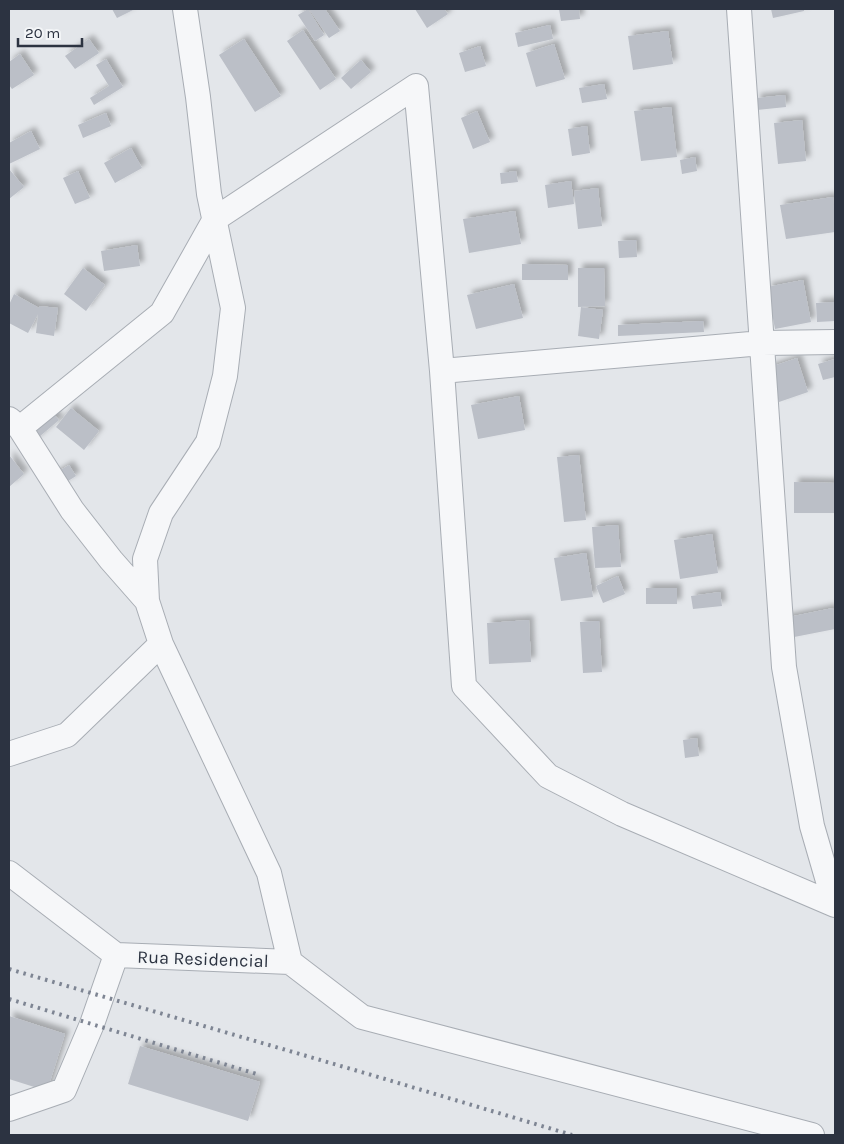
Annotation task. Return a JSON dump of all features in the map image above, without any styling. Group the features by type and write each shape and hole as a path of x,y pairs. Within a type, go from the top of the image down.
{"street":[{"path":"185,9 198,97 209,194 233,308 225,376 208,442 161,513 145,559 147,600 161,644 269,873 290,962 362,1018 812,1135"},
{"path":"738,9 784,667 812,826 828,881 835,891"},
{"path":"147,600 111,560 72,510 14,424 162,313 215,219 416,86 442,371 464,686 548,776 622,814 835,905"},
{"path":"442,371 762,343 835,342"},
{"path":"9,754 67,734 161,644"},
{"name":"Rua Residencial","path":"9,873 116,956 290,962"},
{"name":"Rua Residencial","path":"9,1109 64,1090 89,1033 116,956"}],"building":[{"path":"112,9 135,9 117,18"},
{"path":"308,9 324,35 315,41 298,15"},
{"path":"309,9 325,9 340,31 329,38"},
{"path":"415,9 444,9 448,14 427,28"},
{"path":"559,9 579,9 580,19 561,21"},
{"path":"771,9 804,9 804,11 773,18"},
{"path":"550,25 553,39 518,47 515,33"},
{"path":"303,30 336,79 320,90 287,41"},
{"path":"668,31 673,64 633,70 628,36"},
{"path":"89,39 99,53 75,69 65,56"},
{"path":"244,39 281,96 255,112 219,55"},
{"path":"554,44 565,79 536,87 526,53"},
{"path":"480,46 486,66 465,72 459,53"},
{"path":"20,54 34,75 12,89 9,85 9,62"},
{"path":"106,59 123,87 94,105 90,98 109,86 96,65"},
{"path":"361,60 371,72 351,89 341,78"},
{"path":"604,84 607,99 582,103 579,88"},
{"path":"785,95 786,107 757,110 756,98"},
{"path":"671,107 677,157 641,161 634,111"},
{"path":"477,111 490,142 473,149 461,118"},
{"path":"106,113 111,126 83,138 78,125"},
{"path":"802,120 806,161 778,164 774,123"},
{"path":"587,126 590,153 572,156 568,129"},
{"path":"31,131 40,149 9,164 9,143"},
{"path":"131,148 142,168 115,183 104,163"},
{"path":"695,157 697,171 682,174 680,160"},
{"path":"9,169 24,187 9,199"},
{"path":"78,171 90,198 75,204 63,178"},
{"path":"516,171 518,182 501,184 500,173"},
{"path":"571,181 574,204 548,208 545,185"},
{"path":"598,188 602,226 578,229 574,191"},
{"path":"833,197 835,232 786,239 780,205"},
{"path":"515,211 521,244 469,253 463,219"},
{"path":"636,240 637,257 619,258 618,241"},
{"path":"137,245 140,266 104,271 101,251"},
{"path":"522,264 568,265 568,280 522,280"},
{"path":"83,268 105,285 86,311 64,294"},
{"path":"578,268 604,268 605,306 578,307"},
{"path":"803,280 811,322 775,329 767,287"},
{"path":"514,284 523,318 476,329 467,295"},
{"path":"14,294 39,308 39,306 58,308 54,336 36,333 38,314 28,333 9,323 9,305"},
{"path":"835,302 835,321 817,322 816,303"},
{"path":"581,307 603,310 599,339 578,336"},
{"path":"703,321 704,332 618,336 618,325"},
{"path":"797,358 808,392 779,402 768,368"},
{"path":"835,359 835,377 823,380 818,364"},
{"path":"519,396 525,430 478,439 471,405"},
{"path":"71,408 99,431 84,450 56,427"},
{"path":"51,411 59,420 32,443 25,434"},
{"path":"9,455 24,474 9,487"},
{"path":"579,455 586,520 564,522 557,457"},
{"path":"69,465 76,476 60,486 52,475"},
{"path":"794,482 835,483 835,513 794,513"},
{"path":"618,525 621,567 595,568 592,527"},
{"path":"712,534 718,573 680,579 674,540"},
{"path":"586,553 593,597 561,601 554,558"},
{"path":"618,576 625,594 603,603 596,586"},
{"path":"646,588 677,588 677,604 646,604"},
{"path":"720,592 722,606 693,609 691,596"},
{"path":"833,608 835,629 789,638 784,618"},
{"path":"529,620 531,662 489,664 487,623"},
{"path":"599,621 602,672 583,673 580,622"},
{"path":"697,738 699,756 685,758 683,740"},
{"path":"9,1016 65,1034 47,1091 9,1079"},
{"path":"140,1046 260,1082 248,1121 128,1084"}],"railway":[{"path":"9,969 572,1135"},
{"path":"9,999 260,1075"}]}
